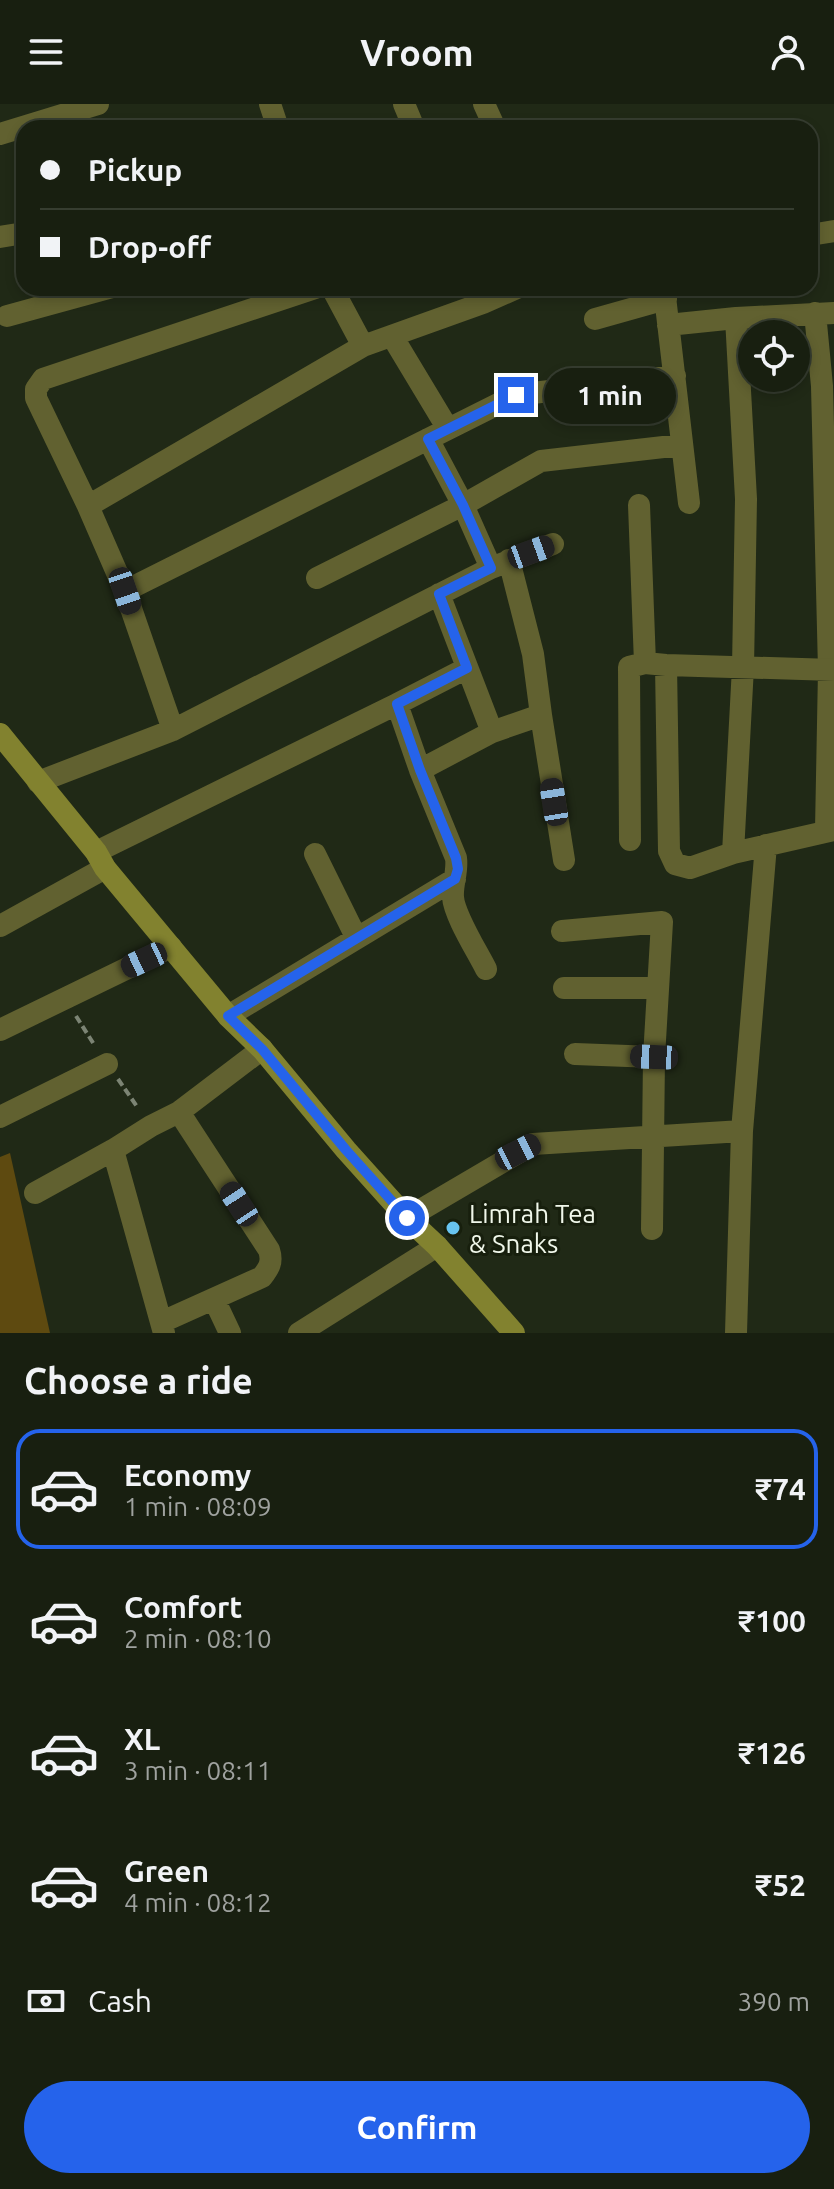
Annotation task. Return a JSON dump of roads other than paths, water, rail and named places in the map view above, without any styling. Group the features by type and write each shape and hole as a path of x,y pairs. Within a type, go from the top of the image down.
{"main road":[{"path":"0,734 228,1016 262,1049 346,1150 514,1333"}],"street":[{"path":"25,115 98,104"},
{"path":"0,134 16,122"},
{"path":"7,316 80,296"},
{"path":"173,730 125,591 36,398 36,389 43,379 291,296"},
{"path":"336,296 363,346"},
{"path":"88,506 363,346 480,296"},
{"path":"595,319 659,296"},
{"path":"665,296 689,503"},
{"path":"639,505 656,664 669,851 675,864 690,868 733,853 830,830 831,670 825,313 668,325"},
{"path":"733,853 743,667 746,499 736,318"},
{"path":"392,336 438,434 463,505 500,564 533,654 564,860"},
{"path":"125,591 516,395 675,376"},
{"path":"317,578 463,505 541,461 681,445"},
{"path":"38,782 173,730 500,564 553,544"},
{"path":"439,594 492,732"},
{"path":"630,840 629,667 656,664 831,670"},
{"path":"0,926 100,860 467,668"},
{"path":"397,704 456,858 458,869 452,896 456,910 486,969"},
{"path":"420,770 492,732 541,715"},
{"path":"736,1333 742,1131 766,845"},
{"path":"315,854 356,937"},
{"path":"228,1016 455,879"},
{"path":"562,931 662,922 654,1057 652,1229"},
{"path":"0,1030 171,947"},
{"path":"564,988 657,988"},
{"path":"35,1193 179,1112 262,1049"},
{"path":"575,1054 654,1057"},
{"path":"0,1117 107,1064"},
{"path":"113,1150 163,1328 214,1299 262,1277 272,1259 179,1112"},
{"path":"407,1218 533,1144 742,1131"},
{"path":"299,1333 437,1246"},
{"path":"214,1299 230,1333"}],"place":[{"name":"Limrah Tea & Snaks","path":"453,1228"}]}
